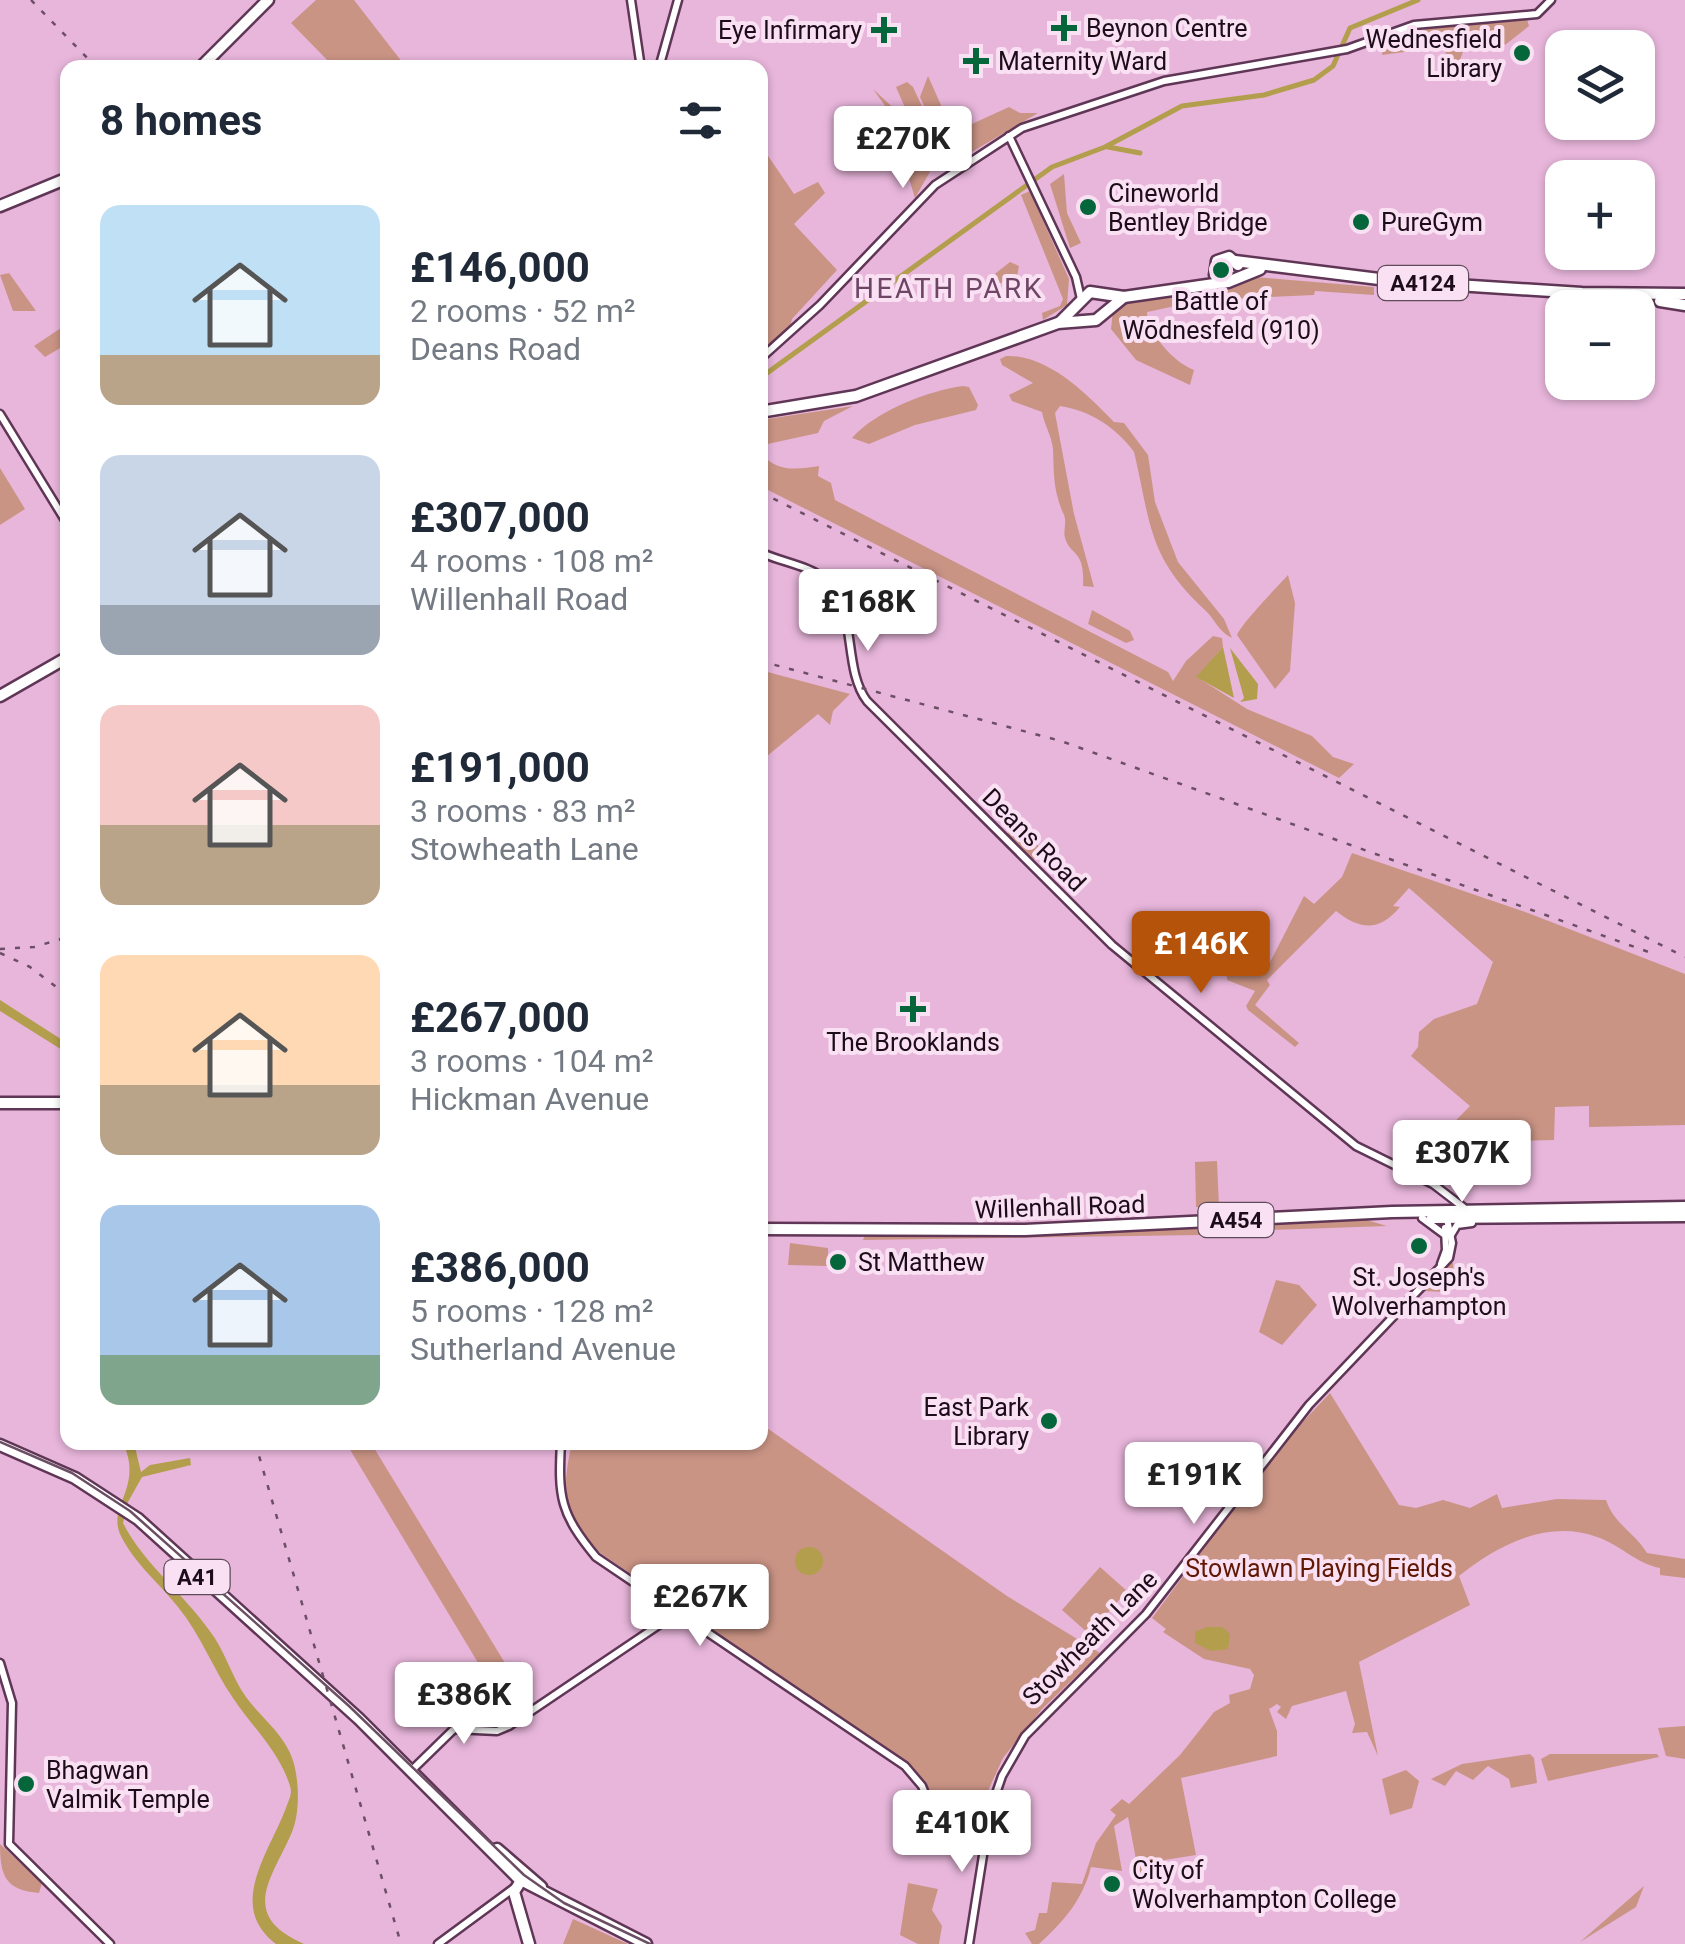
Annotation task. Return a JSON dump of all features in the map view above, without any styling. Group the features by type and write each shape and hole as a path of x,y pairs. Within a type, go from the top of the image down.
{"main road":[{"path":"208,60 268,0"},
{"path":"0,206 60,181"},
{"path":"1060,323 1080,301 1097,293 1124,297 1224,282 1237,276 1235,261 1221,258 1183,286"},
{"name":"A4124","path":"1235,261 1265,268 1395,282 1545,291"},
{"path":"1214,266 1215,275 1224,282"},
{"name":"A4124","path":"1237,276 1265,268"},
{"path":"1097,293 1107,309"},
{"name":"A4124","path":"1655,294 1685,294"},
{"path":"768,411 856,396 1060,323 1101,318 1124,297"},
{"name":"A4124","path":"1655,300 1685,305"},
{"path":"1080,301 1081,313 1088,319"},
{"path":"0,696 60,662"},
{"path":"0,1102 60,1103"},
{"name":"Willenhall Road","path":"1446,1214 1470,1210 1685,1207"},
{"name":"Willenhall Road","path":"768,1229 1025,1230 1361,1215 1685,1216"},
{"name":"A41","path":"0,1445 75,1478 130,1513 412,1770 520,1880 646,1944"},
{"path":"520,1880 529,1944"},
{"name":"A41","path":"520,1880 659,1944"}],"street":[{"path":"252,0 259,11"},
{"path":"631,0 640,60"},
{"path":"661,60 678,0"},
{"path":"768,352 820,305 935,185 1008,136 1048,116 1164,81 1343,50 1422,23 1537,14 1551,0"},
{"path":"1008,136 1076,278 1080,301"},
{"path":"1076,278 1097,293"},
{"path":"0,414 60,512"},
{"name":"Deans Road","path":"768,555 815,574 831,585 840,605 861,693 1112,945 1356,1146 1470,1210"},
{"path":"1437,1190 1446,1214 1448,1235"},
{"path":"1437,1190 1437,1201 1423,1215 1448,1235"},
{"path":"1448,1235 1463,1223 1503,1218"},
{"name":"Stowheath Lane","path":"969,1944 990,1812 1008,1762 1034,1724 1182,1574 1309,1405 1451,1252 1448,1235"},
{"path":"560,1450 558,1490 574,1530 596,1556 905,1766 922,1786 934,1816 963,1809 990,1812"},
{"path":"412,1770 454,1729 497,1730 509,1726 678,1612"},
{"path":"0,1663 12,1704 9,1844 110,1944"},
{"path":"438,1944 520,1880"}],"green space":[{"path":"316,0 354,0 401,60 327,60 291,23"},
{"path":"1526,16 1529,26 1505,45 1499,34 1468,38 1460,60 1451,61 1442,47 1382,55 1385,39 1440,25"},
{"path":"928,76 949,123 937,134 920,97"},
{"path":"907,82 935,134 914,128 896,87"},
{"path":"873,89 901,115 908,132 909,155 925,160 932,168 915,198 888,110"},
{"path":"1009,107 1020,113 1038,113 953,163 939,139"},
{"path":"768,156 794,194 818,182 825,193 794,224 837,270 792,319 789,331 768,346"},
{"path":"1064,174 1067,213 1081,243 1070,248 1050,184"},
{"path":"1030,191 1069,279 1067,305 1043,320 1042,313 1060,306 1063,299 1021,195"},
{"path":"1010,262 1019,266 1017,277 968,295"},
{"path":"9,273 36,311 13,311 0,275"},
{"path":"1255,277 1374,287 1374,295 1315,291 1314,295 1204,300 1147,312 1151,328 1163,346 1194,370 1190,385 1136,360 1111,329 1113,310 1129,301 1233,288"},
{"path":"60,329 60,348 45,357 34,346"},
{"path":"1021,357 1051,369 1079,388 1114,422 1124,423 1148,455 1155,502 1178,562 1224,619 1232,638 1187,592 1162,556 1154,538 1134,452 1102,422 1060,406 1055,413 1074,514 1094,587 1083,586 1080,560 1065,538 1052,444 1042,412 1012,401 1009,395 1033,383 1002,365 1000,359"},
{"path":"969,387 978,405 976,410 915,425 869,444 852,438 874,419 903,404"},
{"path":"853,406 824,421 818,433 768,444 768,419"},
{"path":"768,460 796,469 819,466 818,476 831,483 835,500 1168,672 1173,681 1186,661 1213,636 1222,638 1223,647 1197,677 1247,709 1312,736 1333,757 1354,764 1339,778 768,490"},
{"path":"0,468 25,509 0,525"},
{"path":"1288,575 1295,603 1290,671 1275,689 1237,635"},
{"path":"1092,610 1130,631 1134,640 1126,643 1088,624"},
{"path":"768,672 850,694 833,711 830,725 818,714 768,755"},
{"path":"1016,825 1043,850 1033,860 1007,834"},
{"path":"1352,853 1528,913 1685,974 1685,1125 1589,1127 1589,1106 1555,1107 1554,1140 1514,1141 1513,1153 1479,1145 1453,1152 1445,1172 1434,1169 1429,1179 1394,1162 1404,1140 1424,1153 1470,1106 1411,1056 1418,1047 1419,1032 1434,1019 1477,1004 1493,962 1409,888 1393,906 1400,907 1377,924 1361,925 1336,911 1267,980 1270,985 1255,1005 1299,1043 1295,1047 1248,1010 1246,1006 1255,991 1227,980 1226,968 1244,945 1249,963 1267,968 1304,896 1314,904 1342,877"},
{"path":"1217,1161 1219,1207 1196,1207 1195,1162"},
{"path":"1363,1219 1387,1226 1210,1232 1215,1225"},
{"path":"1202,1227 1200,1235 863,1240 865,1235"},
{"path":"790,1243 828,1248 828,1266 788,1265"},
{"path":"1448,1262 1453,1263 1454,1288 1445,1292 1423,1291"},
{"path":"1276,1280 1299,1285 1317,1305 1282,1345 1259,1332"},
{"name":"Stowlawn Playing Fields","path":"1330,1393 1399,1505 1416,1508 1443,1500 1470,1508 1497,1494 1502,1508 1557,1499 1606,1500 1647,1553 1685,1559 1685,1578 1660,1575 1660,1568 1606,1540 1579,1532 1542,1533 1506,1545 1459,1576 1470,1605 1359,1662 1378,1756 1367,1732 1352,1733 1355,1724 1346,1691 1292,1706 1286,1719 1277,1712 1281,1707 1277,1704 1269,1709 1277,1731 1277,1756 1181,1778 1196,1855 1146,1863 1139,1875 1128,1817 1114,1826 1122,1871 1091,1867 1071,1910 1039,1944 1032,1944 1025,1933 1035,1930 1039,1913 1047,1913 1052,1882 1082,1884 1096,1843 1116,1815 1110,1810 1122,1799 1129,1804 1180,1755 1214,1712 1230,1703 1229,1695 1250,1689 1254,1675 1250,1669 1204,1659 1163,1632 1166,1629 1152,1618 1280,1446"},
{"path":"768,1429 1007,1596 1100,1653 1042,1709 1003,1758 982,1804 936,1808 913,1767 599,1552 572,1513 566,1476 571,1450 768,1450"},
{"path":"350,1450 375,1450 522,1691 498,1717 489,1703 498,1696"},
{"path":"1100,1567 1127,1591 1089,1634 1062,1610"},
{"path":"1685,1726 1685,1759 1666,1756 1658,1728"},
{"path":"1530,1754 1537,1783 1511,1788 1509,1779 1488,1766 1473,1780 1456,1771 1445,1786 1431,1779 1462,1764"},
{"path":"1550,1754 1659,1757 1548,1781 1541,1759"},
{"path":"1406,1770 1419,1781 1412,1808 1390,1815 1382,1779"},
{"path":"0,1844 42,1883 39,1893 19,1889 7,1880 1,1865"},
{"path":"908,1883 938,1889 932,1910 942,1926 939,1944 918,1944 900,1935"},
{"path":"1644,1886 1636,1907 1580,1942"},
{"path":"573,1919 628,1944 563,1944"}],"shaded area":[{"path":"1223,647 1234,698 1196,677"},
{"path":"1230,648 1258,684 1257,699 1240,702 1244,698"},
{"path":"0,1000 60,1039 60,1049 0,1011"},
{"path":"125,1450 136,1450 141,1472 150,1465 190,1458 191,1465 142,1477 128,1502 123,1523 142,1552 209,1630 246,1697 291,1754 297,1780 296,1816 270,1880 266,1908 271,1921 283,1933 304,1944 276,1944 261,1929 254,1913 256,1879 289,1800 290,1786 279,1762 233,1698 186,1618 121,1536 118,1515 128,1484"},
{"path":"809,1547 819,1551 823,1561 819,1571 809,1575 799,1571 795,1561 799,1551"},
{"path":"1222,1627 1230,1634 1228,1649 1211,1651 1195,1643 1195,1632"}],"waterway":[{"path":"768,372 1052,167 1105,147 1182,106 1264,95 1314,80 1333,66 1350,28 1418,0"},
{"path":"1108,147 1140,153"}],"tram line":[{"path":"0,1442 72,1473 130,1511 349,1706 524,1875 564,1903 650,1944"}],"railway":[{"path":"31,0 89,60"},
{"path":"768,496 1685,957"},
{"path":"768,663 1061,741 1657,955"},
{"path":"0,949 34,947 60,939"},
{"path":"0,953 30,967 60,990"},
{"path":"257,1450 401,1944"}],"place":[{"name":"Beynon Centre","path":"1064,28"},
{"name":"Eye Infirmary","path":"884,30"},
{"name":"Wednesfield Library","path":"1522,53"},
{"name":"Maternity Ward","path":"976,61"},
{"name":"Cineworld Bentley Bridge","path":"1088,207"},
{"name":"PureGym","path":"1361,222"},
{"name":"Battle of Wōdnesfeld (910)","path":"1221,270"},
{"name":"The Brooklands","path":"913,1009"},
{"name":"St. Joseph's Wolverhampton","path":"1419,1246"},
{"name":"St Matthew","path":"838,1262"},
{"name":"East Park Library","path":"1049,1421"},
{"name":"Bhagwan Valmik Temple","path":"26,1784"},
{"name":"City of Wolverhampton College","path":"1112,1884"}],"district":[{"name":"HEATH PARK","path":"949,288"}]}
